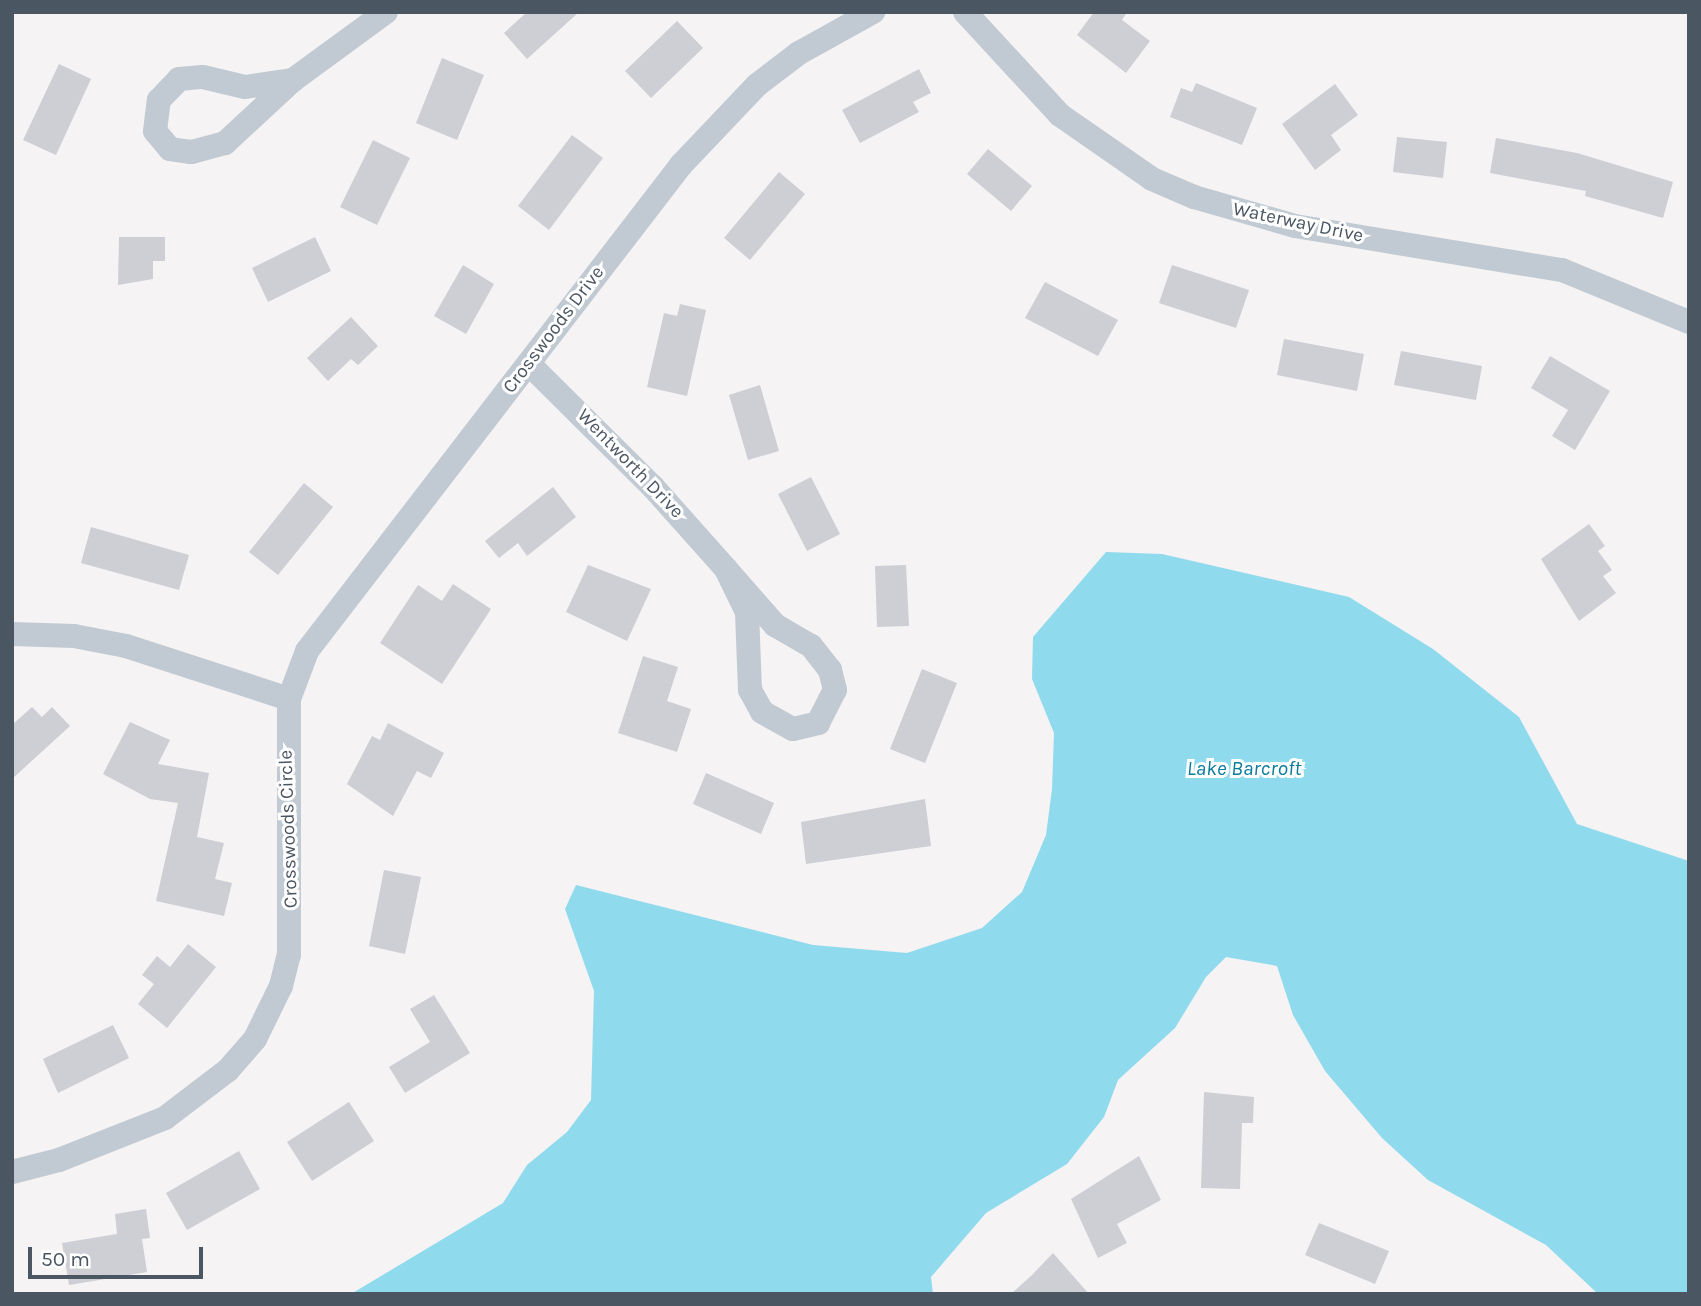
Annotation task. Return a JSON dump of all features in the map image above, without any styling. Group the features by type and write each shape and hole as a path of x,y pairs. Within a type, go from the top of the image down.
{"street":[{"path":"293,80 246,87 204,77 179,79 159,100 155,131 170,149 208,150 225,143 293,80 386,12"},
{"name":"Crosswoods Drive","path":"289,699 307,651 718,123 799,53 873,12"},
{"name":"Waterway Drive","path":"965,12 1060,115 1152,179 1194,197 1295,226 1562,270 1689,322"},
{"name":"Wentworth Drive","path":"528,364 653,487 726,569 775,625 811,646 831,670 835,690 818,723 786,728 762,712 752,697 750,625 726,569"},
{"path":"12,634 74,636 126,646 289,699"},
{"name":"Crosswoods Circle","path":"12,1172 60,1160 165,1118 228,1070 268,1017 289,955 293,909 285,772 289,699"}],"water":[{"name":"Lake Barcroft","path":"1106,552 1162,554 1349,597 1433,649 1519,717 1577,824 1689,861 1689,1294 1598,1294 1546,1245 1428,1180 1382,1138 1325,1071 1293,1015 1277,966 1226,957 1206,977 1175,1028 1118,1080 1104,1117 1067,1164 986,1213 931,1277 933,1294 351,1294 503,1203 527,1165 567,1132 591,1100 594,991 565,909 576,885 813,945 907,953 982,928 1022,892 1046,835 1052,789 1054,733 1032,679 1033,637"}],"building":[{"path":"527,12 579,12 527,59 504,33"},
{"path":"1094,12 1127,12 1122,20 1150,41 1126,73 1077,35"},
{"path":"677,21 703,48 651,98 625,71"},
{"path":"442,58 484,75 457,140 416,123"},
{"path":"59,64 91,79 56,155 23,140"},
{"path":"919,69 931,93 913,102 919,112 860,143 842,110"},
{"path":"1196,83 1257,108 1242,145 1170,117 1181,88 1192,92"},
{"path":"1335,84 1358,115 1331,135 1341,150 1315,170 1282,124"},
{"path":"572,135 603,158 549,230 518,206"},
{"path":"1397,137 1447,142 1443,178 1393,172"},
{"path":"1496,138 1577,153 1673,182 1663,218 1585,196 1586,191 1490,173"},
{"path":"373,140 410,158 377,225 340,207"},
{"path":"988,149 1032,186 1011,211 967,174"},
{"path":"779,172 805,194 750,260 724,238"},
{"path":"119,237 165,237 165,261 153,261 153,279 118,285"},
{"path":"315,237 331,271 268,302 252,268"},
{"path":"463,265 494,284 466,334 434,316"},
{"path":"1172,265 1249,290 1236,328 1159,303"},
{"path":"1045,282 1118,320 1098,356 1025,318"},
{"path":"680,304 706,310 687,396 647,387 664,313 677,316"},
{"path":"351,317 378,346 358,365 351,359 328,381 307,358"},
{"path":"1284,339 1364,354 1357,391 1277,375"},
{"path":"1401,351 1482,366 1476,400 1394,385"},
{"path":"1550,356 1610,391 1575,450 1552,436 1568,410 1531,388"},
{"path":"760,385 779,451 748,460 729,395"},
{"path":"811,477 840,534 807,551 778,494"},
{"path":"304,483 333,507 278,575 249,552"},
{"path":"553,487 576,517 527,556 518,543 499,558 485,541"},
{"path":"1589,524 1605,546 1598,551 1612,570 1603,576 1616,593 1579,621 1541,559"},
{"path":"91,527 189,555 179,590 81,563"},
{"path":"588,565 651,589 627,641 566,612"},
{"path":"906,565 909,626 877,627 875,566"},
{"path":"453,584 491,609 442,684 380,643 418,585 442,601"},
{"path":"643,656 678,667 667,701 691,709 677,752 618,733"},
{"path":"922,669 957,683 925,763 890,749"},
{"path":"32,707 42,717 52,707 70,726 12,779 12,725"},
{"path":"130,722 170,740 158,764 209,773 197,837 224,843 215,879 232,883 224,916 156,901 178,803 150,799 103,774"},
{"path":"388,723 444,753 431,778 417,771 393,816 347,784 372,736 380,740"},
{"path":"706,773 774,803 761,834 693,804"},
{"path":"925,799 931,846 806,864 801,822"},
{"path":"384,870 421,877 405,954 369,946"},
{"path":"188,944 216,967 167,1028 138,1004 154,984 142,975 157,956 170,967"},
{"path":"434,995 470,1053 405,1093 389,1067 430,1042 410,1009"},
{"path":"113,1025 129,1058 58,1093 43,1059"},
{"path":"1204,1092 1254,1097 1253,1123 1242,1123 1240,1189 1201,1188"},
{"path":"349,1102 374,1141 312,1181 287,1142"},
{"path":"239,1151 260,1189 187,1230 166,1193"},
{"path":"1139,1156 1161,1200 1117,1224 1127,1243 1098,1258 1071,1199"},
{"path":"146,1209 150,1238 142,1239 147,1272 69,1285 62,1243 117,1234 115,1214"},
{"path":"1319,1223 1389,1251 1375,1284 1305,1255"},
{"path":"1053,1253 1089,1294 1011,1294 1032,1275"}]}
